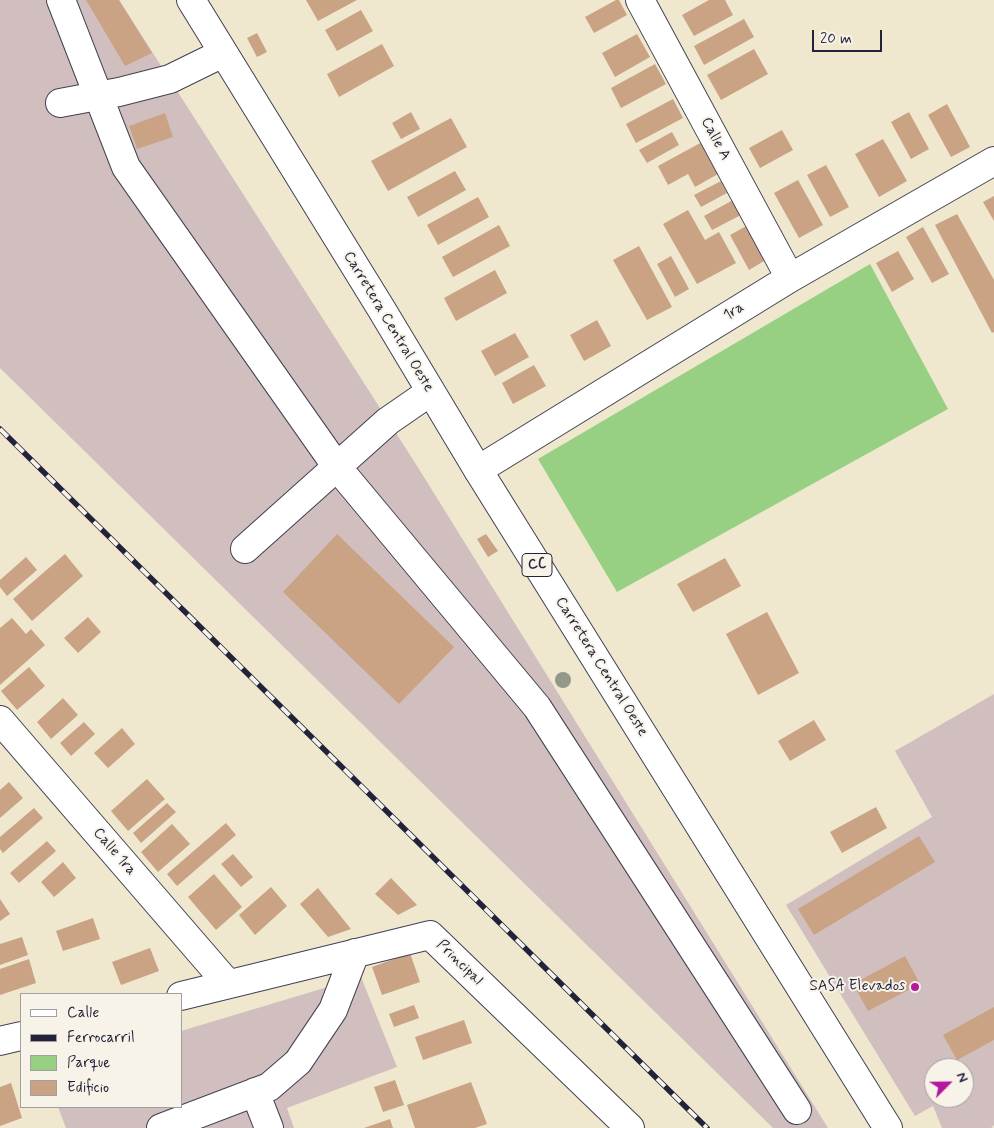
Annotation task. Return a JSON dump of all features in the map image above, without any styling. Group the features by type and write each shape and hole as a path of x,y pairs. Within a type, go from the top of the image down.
{"street":[{"path":"61,0 126,167 337,467 537,707 797,1110"},
{"name":"Carretera Central Oeste","path":"190,0 382,310 478,470 888,1128"},
{"name":"Calle A","path":"640,0 790,278"},
{"path":"60,103 170,79 223,52"},
{"name":"1ra","path":"478,470 790,278 994,161"},
{"path":"245,549 388,421 430,392"},
{"name":"Calle 1ra","path":"0,720 228,984"},
{"name":"Principal","path":"182,996 430,935 630,1128"},
{"path":"161,1128 269,1087 298,1062 333,1010 355,953"},
{"path":"255,1092 269,1128"}],"shaded area":[{"path":"0,0 119,0 419,469 828,1128 773,1128 0,368"},
{"name":"SASA Elevados","path":"994,694 994,1125 991,1128 942,1128 934,1108 974,1108 974,1058 924,1058 924,1108 929,1108 915,1116 786,905 932,817 895,751"},
{"path":"361,977 397,1067 287,1108 294,1128 66,1128 58,1108 182,1108 182,1031"}],"green space":[{"path":"870,264 948,409 617,592 538,459"}],"building":[{"path":"86,0 119,0 152,53 125,66"},
{"path":"306,0 357,0 318,21"},
{"path":"619,0 627,15 594,33 585,17"},
{"path":"709,0 725,0 733,15 694,36 682,15"},
{"path":"361,10 373,31 337,51 325,30"},
{"path":"744,19 754,37 704,65 694,46"},
{"path":"257,33 267,52 257,57 247,38"},
{"path":"637,34 650,57 615,77 602,53"},
{"path":"382,44 394,66 339,97 327,74"},
{"path":"754,49 768,74 721,100 707,75"},
{"path":"655,64 666,84 621,108 611,88"},
{"path":"673,99 683,118 636,143 626,124"},
{"path":"947,104 970,147 951,157 928,115"},
{"path":"411,112 420,129 401,139 392,123"},
{"path":"909,112 929,149 911,159 891,122"},
{"path":"165,113 173,137 137,149 129,126"},
{"path":"451,118 467,147 388,191 371,161"},
{"path":"782,130 793,150 760,168 749,148"},
{"path":"672,132 679,145 647,163 639,150"},
{"path":"883,139 907,181 879,197 855,154"},
{"path":"704,141 718,174 695,187 688,174 668,185 658,166"},
{"path":"826,165 849,207 830,217 807,175"},
{"path":"455,171 466,190 418,217 407,197"},
{"path":"798,180 823,225 799,238 774,193"},
{"path":"721,181 727,193 701,207 694,195"},
{"path":"994,196 994,221 983,202"},
{"path":"478,197 489,217 438,245 427,225"},
{"path":"733,200 741,215 712,230 704,216"},
{"path":"688,210 705,240 719,232 736,263 697,284 663,224"},
{"path":"957,214 994,280 994,332 992,333 935,225"},
{"path":"750,224 769,258 749,270 730,235"},
{"path":"499,225 510,246 453,277 442,257"},
{"path":"923,227 949,274 932,283 906,237"},
{"path":"639,246 672,307 647,320 613,260"},
{"path":"898,251 914,279 892,292 876,263"},
{"path":"671,256 689,289 675,297 657,264"},
{"path":"495,270 507,293 456,321 444,298"},
{"path":"597,320 611,346 584,361 570,335"},
{"path":"515,333 529,357 495,376 481,351"},
{"path":"534,365 546,386 513,404 502,383"},
{"path":"337,534 454,647 399,704 283,592"},
{"path":"486,534 498,551 488,557 477,539"},
{"path":"65,554 83,576 32,621 13,599"},
{"path":"26,557 37,570 7,596 0,587 0,580"},
{"path":"725,558 741,586 693,612 677,584"},
{"path":"767,612 799,673 758,695 726,634"},
{"path":"88,617 101,632 78,653 64,638"},
{"path":"12,618 26,634 31,629 45,645 0,685 0,628"},
{"path":"29,667 45,686 17,710 1,691"},
{"path":"63,698 78,715 51,739 37,722"},
{"path":"814,720 826,740 790,761 778,741"},
{"path":"84,722 95,734 71,756 60,743"},
{"path":"122,728 135,744 108,768 94,753"},
{"path":"147,779 165,799 128,831 111,811"},
{"path":"9,782 23,798 0,818 0,790"},
{"path":"167,803 176,812 141,843 133,833"},
{"path":"876,807 887,828 842,853 830,832"},
{"path":"34,808 43,818 3,853 0,849 0,837"},
{"path":"226,823 236,835 177,886 167,874"},
{"path":"172,824 190,844 158,872 141,852"},
{"path":"919,836 935,862 814,935 798,909"},
{"path":"47,841 56,851 19,883 10,873"},
{"path":"233,854 253,877 241,887 221,864"},
{"path":"63,862 76,878 54,897 41,882"},
{"path":"214,874 242,907 216,930 188,897"},
{"path":"391,878 417,905 398,915 375,894"},
{"path":"271,887 287,906 255,935 239,915"},
{"path":"318,888 351,929 328,937 300,904"},
{"path":"0,899 10,914 0,921"},
{"path":"93,918 100,939 63,951 56,931"},
{"path":"22,937 28,955 0,965 0,944"},
{"path":"150,948 159,971 121,985 112,962"},
{"path":"410,953 420,982 382,995 372,967"},
{"path":"905,956 920,984 868,1011 853,984"},
{"path":"29,959 36,983 0,995 0,969"},
{"path":"414,1005 419,1018 394,1027 389,1014"},
{"path":"994,1007 994,1040 961,1058 956,1058 943,1035"},
{"path":"464,1020 472,1043 423,1060 415,1037"},
{"path":"395,1080 404,1105 383,1112 374,1087"},
{"path":"471,1082 487,1124 475,1128 415,1128 407,1105"},
{"path":"11,1083 22,1118 0,1126 0,1087"},
{"path":"390,1119 393,1128 364,1128"}],"railway":[{"path":"0,429 707,1128"}],"place":[{"name":"SASA Elevados","path":"915,987"}]}
